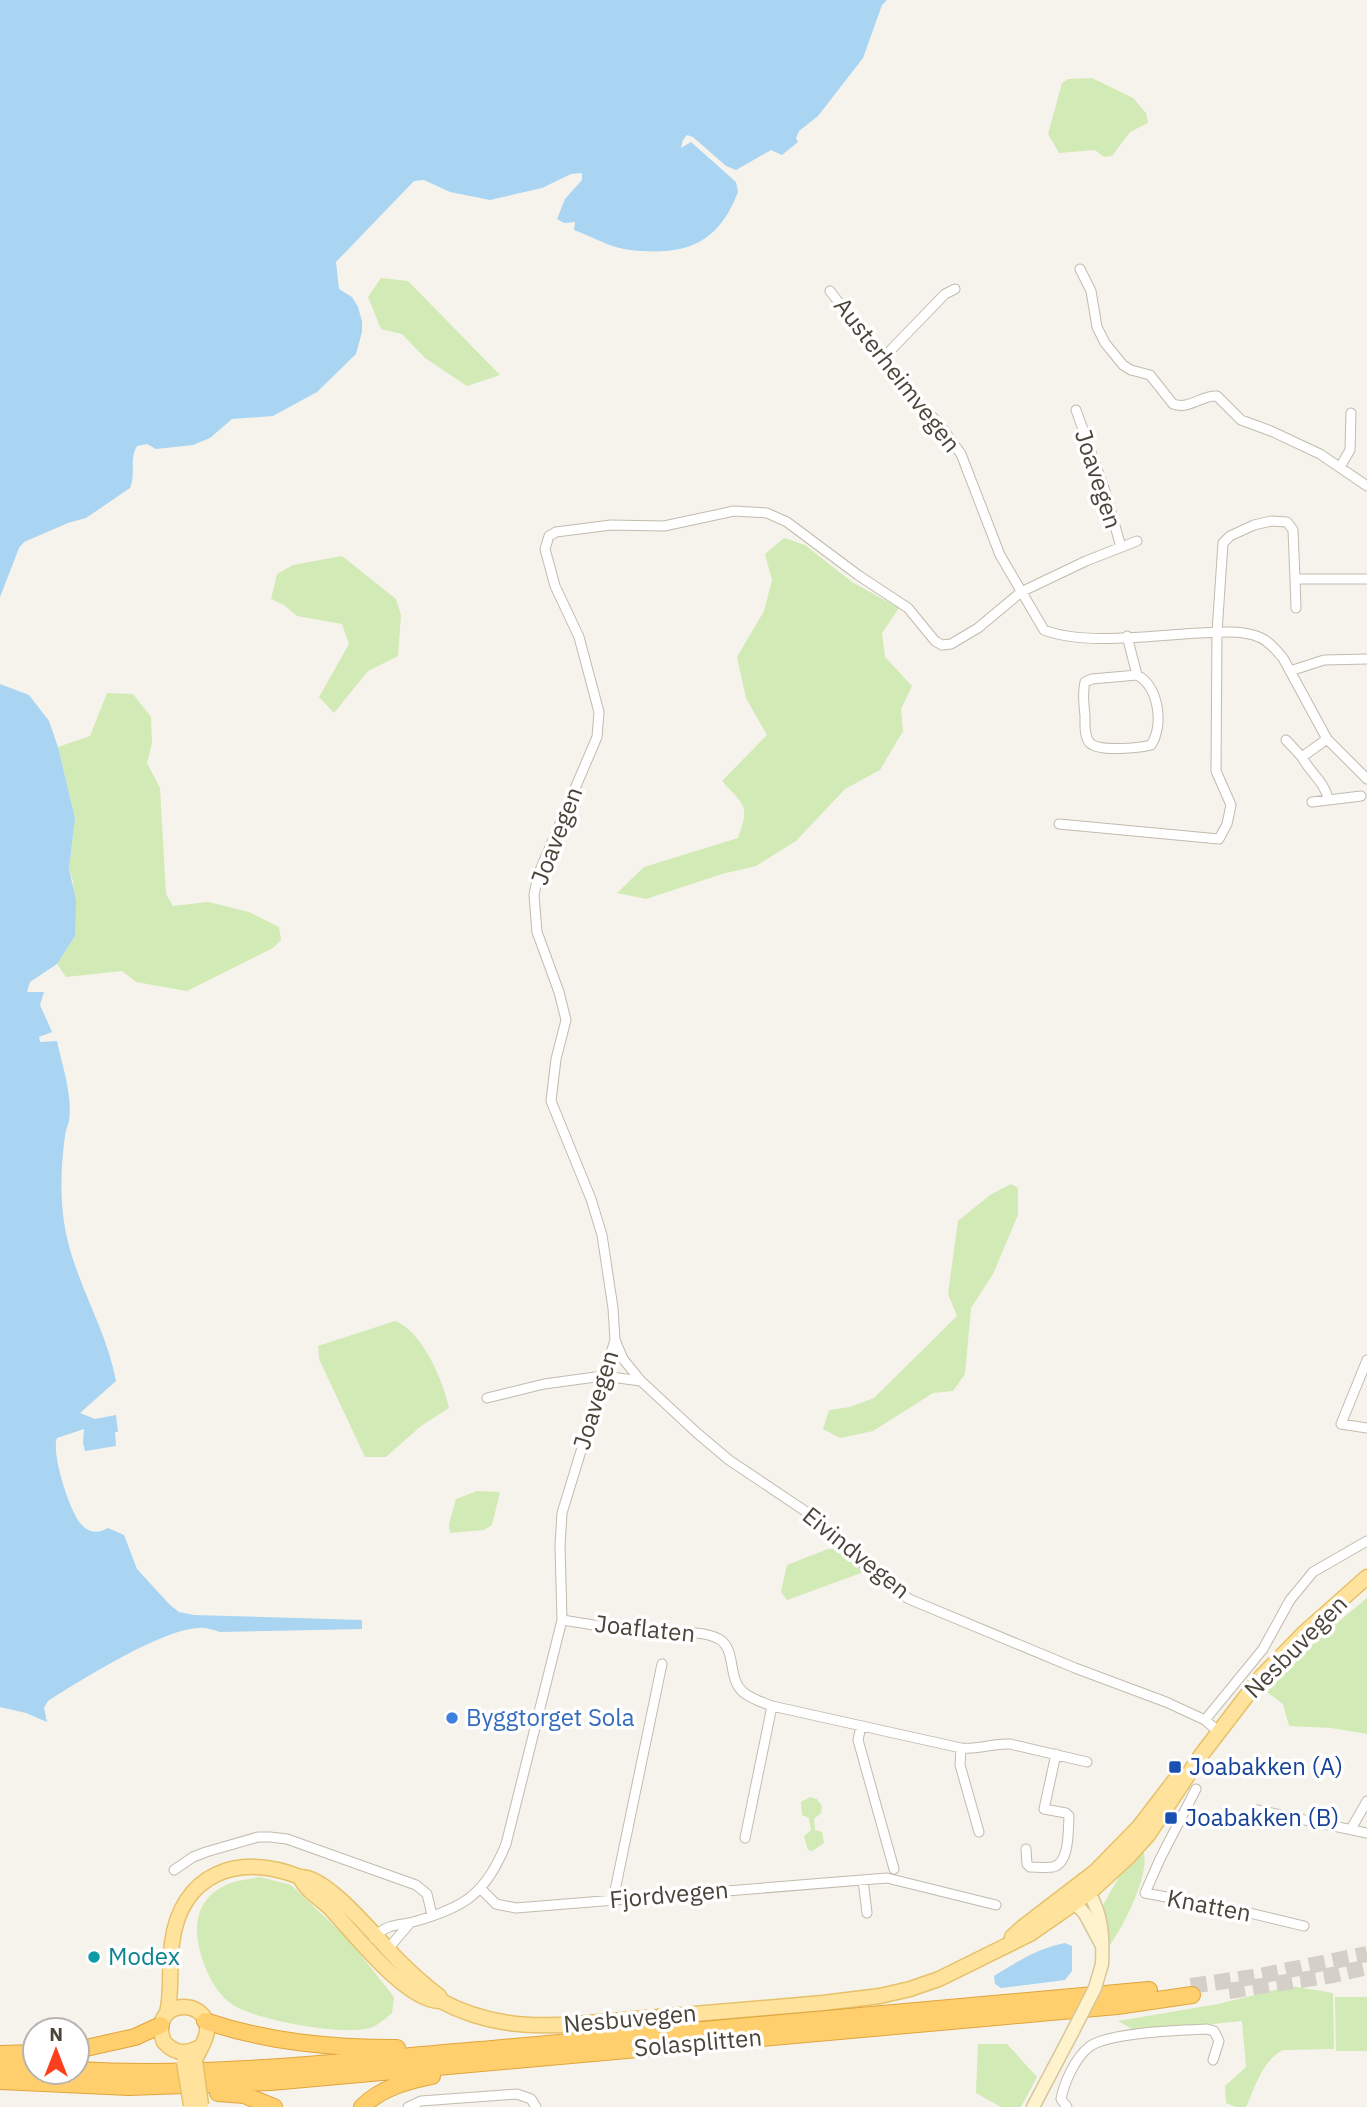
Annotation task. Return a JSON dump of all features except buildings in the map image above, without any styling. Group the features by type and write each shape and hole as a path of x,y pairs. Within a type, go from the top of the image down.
{"highway":[{"name":"Solasplitten","path":"1191,1990 1090,2008 499,2062 271,2082 207,2077 286,2066 1191,1990"},
{"path":"91,2047 135,2037 164,2019"},
{"path":"205,2021 294,2043 341,2048 483,2049"},
{"path":"0,2054 21,2053"},
{"path":"362,2107 384,2091 404,2082 467,2072 499,2062"},
{"path":"0,2065 21,2066"},
{"path":"91,2071 207,2077"},
{"path":"129,2087 207,2077"},
{"path":"0,2081 129,2087 166,2093 226,2092 244,2095 274,2107"}],"main road":[{"name":"Nesbuvegen","path":"1075,1896 1089,1893 1128,1857 1190,1785 1202,1754 1242,1700 1282,1654 1367,1577"},
{"name":"Nesbuvegen","path":"164,2019 171,1998 171,1946 180,1911 200,1886 213,1877 248,1866 268,1867 307,1877 330,1891 419,1981 439,1996 440,2001 470,2015 493,2021 536,2027 823,2003 910,1989 964,1968 1030,1934 1075,1896 1121,1846 1190,1785"},
{"path":"300,1877 390,1973 412,1990 440,2001"},
{"path":"172,1963 189,2007"},
{"path":"189,2056 164,2042 160,2034 164,2019 181,2006 196,2010 205,2021 206,2035 189,2056 196,2106"}],"street":[{"path":"1080,270 1091,291 1097,327 1105,343 1123,365 1150,375 1173,404 1188,406 1210,396 1217,396 1241,420 1270,430 1320,454 1367,486"},
{"path":"883,358 945,294 955,289"},
{"name":"Austerheimvegen","path":"830,291 904,387 940,425 961,454 1000,555 1044,630 1077,639 1217,632 1247,633 1262,638 1273,646 1290,671 1327,740 1367,779"},
{"name":"Joavegen","path":"1076,411 1105,491 1121,547"},
{"path":"1340,467 1349,450 1351,413"},
{"name":"Joavegen","path":"375,1935 399,1922 410,1923 456,1908 481,1889 499,1861 506,1844 562,1620 562,1513 615,1340 614,1308 602,1235 591,1199 551,1101 556,1059 566,1020 559,992 537,932 534,895 538,875 597,737 600,712 579,637 555,586 545,549 549,536 556,532 611,525 664,526 734,511 767,513 787,522 908,608 935,641 942,645 951,644 978,628 1021,592 1137,541"},
{"path":"1059,824 1219,839 1227,824 1231,805 1216,771 1217,632 1223,543 1230,536 1260,523 1287,522 1293,530 1296,608"},
{"path":"1295,579 1367,579"},
{"path":"1127,636 1137,675 1145,679 1157,709 1157,736 1151,745 1140,748 1099,747 1091,744 1087,736 1082,691 1085,682 1137,675"},
{"path":"1290,671 1324,660 1367,659"},
{"path":"1286,740 1326,788 1328,799"},
{"path":"1302,757 1327,740"},
{"path":"1312,803 1361,796"},
{"name":"Eivindvegen","path":"615,1340 623,1359 641,1381 729,1460 814,1517 876,1576 909,1599 1075,1668 1166,1702 1205,1720 1219,1732"},
{"path":"1367,1360 1341,1424 1367,1429"},
{"path":"487,1398 544,1384 603,1376 641,1381"},
{"path":"1205,1720 1263,1649 1290,1600 1313,1572 1367,1541"},
{"name":"Joaflaten","path":"562,1620 643,1632 699,1634 717,1638 728,1650 732,1675 741,1690 749,1697 772,1706 961,1748 971,1749 997,1743 1087,1762"},
{"path":"613,1899 662,1664"},
{"path":"746,1838 772,1706"},
{"path":"861,1726 858,1740 894,1869"},
{"path":"961,1748 960,1765 979,1832"},
{"path":"1026,1849 1027,1864 1030,1867 1052,1867 1059,1864 1065,1855 1069,1816 1044,1809 1056,1754"},
{"name":"Knatten","path":"1190,1785 1145,1893 1304,1926"},
{"path":"1351,1829 1367,1801"},
{"path":"1257,1810 1367,1833"},
{"path":"174,1870 193,1857 247,1840 287,1839 416,1885 427,1894 432,1915"},
{"name":"Fjordvegen","path":"481,1889 496,1904 516,1908 894,1879 996,1905"},
{"path":"863,1880 867,1913"},
{"path":"1034,2107 1095,1988 1101,1964 1102,1923 1089,1893"},
{"path":"1075,1896 1101,1944"},
{"path":"375,1935 370,1952 388,1950 410,1923"},
{"path":"1067,2107 1061,2099 1063,2089 1082,2056 1089,2047 1116,2036 1207,2029 1214,2031 1219,2041 1213,2060"},
{"path":"408,2107 421,2101 517,2094 531,2099 536,2107"}],"green space":[{"path":"1092,78 1133,98 1146,113 1148,123 1130,132 1112,156 1104,157 1095,150 1059,153 1048,134 1062,83 1068,79"},
{"path":"381,278 408,281 500,375 467,386 425,358 402,334 381,329 368,297"},
{"path":"784,538 805,545 852,582 899,608 882,633 885,657 912,686 901,709 903,731 880,770 845,789 796,841 756,866 722,874 646,899 617,893 644,867 738,838 744,818 743,806 722,781 767,735 746,698 737,657 764,611 772,580 765,554"},
{"path":"342,556 396,599 401,615 398,656 368,671 334,713 319,697 349,644 342,624 297,616 271,599 277,574 293,565"},
{"path":"107,693 133,694 151,717 152,743 147,763 160,788 166,894 173,906 208,902 249,912 279,927 281,940 273,948 187,991 136,982 122,971 66,977 57,964 75,936 73,881 69,869 75,818 58,747 90,736"},
{"path":"1011,1184 1018,1188 1018,1215 993,1274 971,1308 965,1374 953,1391 933,1393 873,1431 840,1438 823,1429 829,1410 850,1407 874,1398 957,1316 948,1294 958,1221 990,1195"},
{"path":"395,1321 414,1335 430,1358 449,1408 421,1426 386,1457 365,1457 319,1359 318,1346"},
{"path":"477,1491 500,1492 492,1525 484,1530 450,1533 449,1524 456,1499"},
{"path":"828,1549 844,1550 864,1572 787,1600 781,1592 787,1565"},
{"path":"1367,1598 1367,1734 1331,1728 1289,1726 1283,1704 1267,1692 1320,1637"},
{"path":"810,1797 817,1799 822,1806 821,1813 814,1819 815,1830 822,1832 824,1843 812,1851 808,1850 804,1836 811,1830 809,1818 802,1815 801,1802"},
{"path":"1142,1848 1145,1857 1141,1883 1129,1912 1110,1945 1103,1905 1123,1870"},
{"path":"260,1877 291,1885 349,1940 394,1997 392,2013 370,2028 321,2028 280,2021 245,2011 233,2005 218,1991 203,1961 197,1938 202,1907 217,1890 232,1883"},
{"path":"1291,1986 1333,1993 1334,2049 1284,2050 1277,2054 1260,2074 1246,2107 1226,2103 1225,2086 1246,2067 1242,2021 1137,2032 1118,2021 1218,2004"},
{"path":"1335,1997 1367,1997 1367,2051 1336,2051"},
{"path":"978,2044 1007,2044 1037,2077 1021,2107 1001,2107 976,2093"}],"water":[{"path":"0,0 887,0 882,5 863,58 818,116 799,131 796,138 798,142 782,155 771,150 736,170 726,166 693,137 687,135 683,140 681,148 691,142 736,182 738,192 720,224 697,243 667,251 630,250 574,230 575,222 564,223 557,219 565,199 582,180 582,173 571,174 542,188 490,200 450,192 424,180 414,181 336,262 339,289 352,297 362,321 356,354 317,392 273,416 232,419 210,438 193,445 156,449 147,444 137,446 133,456 130,488 86,518 24,542 19,548 0,597"},
{"path":"0,684 29,695 49,721 75,818 69,869 76,900 75,936 57,964 30,982 27,992 44,992 40,1005 52,1032 39,1037 40,1042 57,1041 64,1070 70,1111 62,1168 64,1222 74,1263 105,1341 116,1381 80,1413 95,1419 116,1415 116,1446 85,1451 84,1429 57,1438 59,1468 71,1506 86,1529 97,1532 108,1528 124,1535 137,1569 179,1612 194,1615 362,1620 362,1629 220,1632 202,1628 164,1637 122,1657 48,1701 44,1708 47,1722 26,1713 0,1707"},
{"path":"1065,1943 1072,1946 1072,1971 1065,1980 1001,1988 995,1984 994,1976 1011,1966 1037,1952"}],"tunnel":[{"path":"1191,1986 1260,1976 1367,1954"},
{"path":"1229,1991 1367,1967"}],"place":[{"name":"Byggtorget Sola","path":"452,1718"},
{"name":"Joabakken (A)","path":"1175,1767"},
{"name":"Joabakken (B)","path":"1171,1818"},
{"name":"Modex","path":"94,1957"}]}
